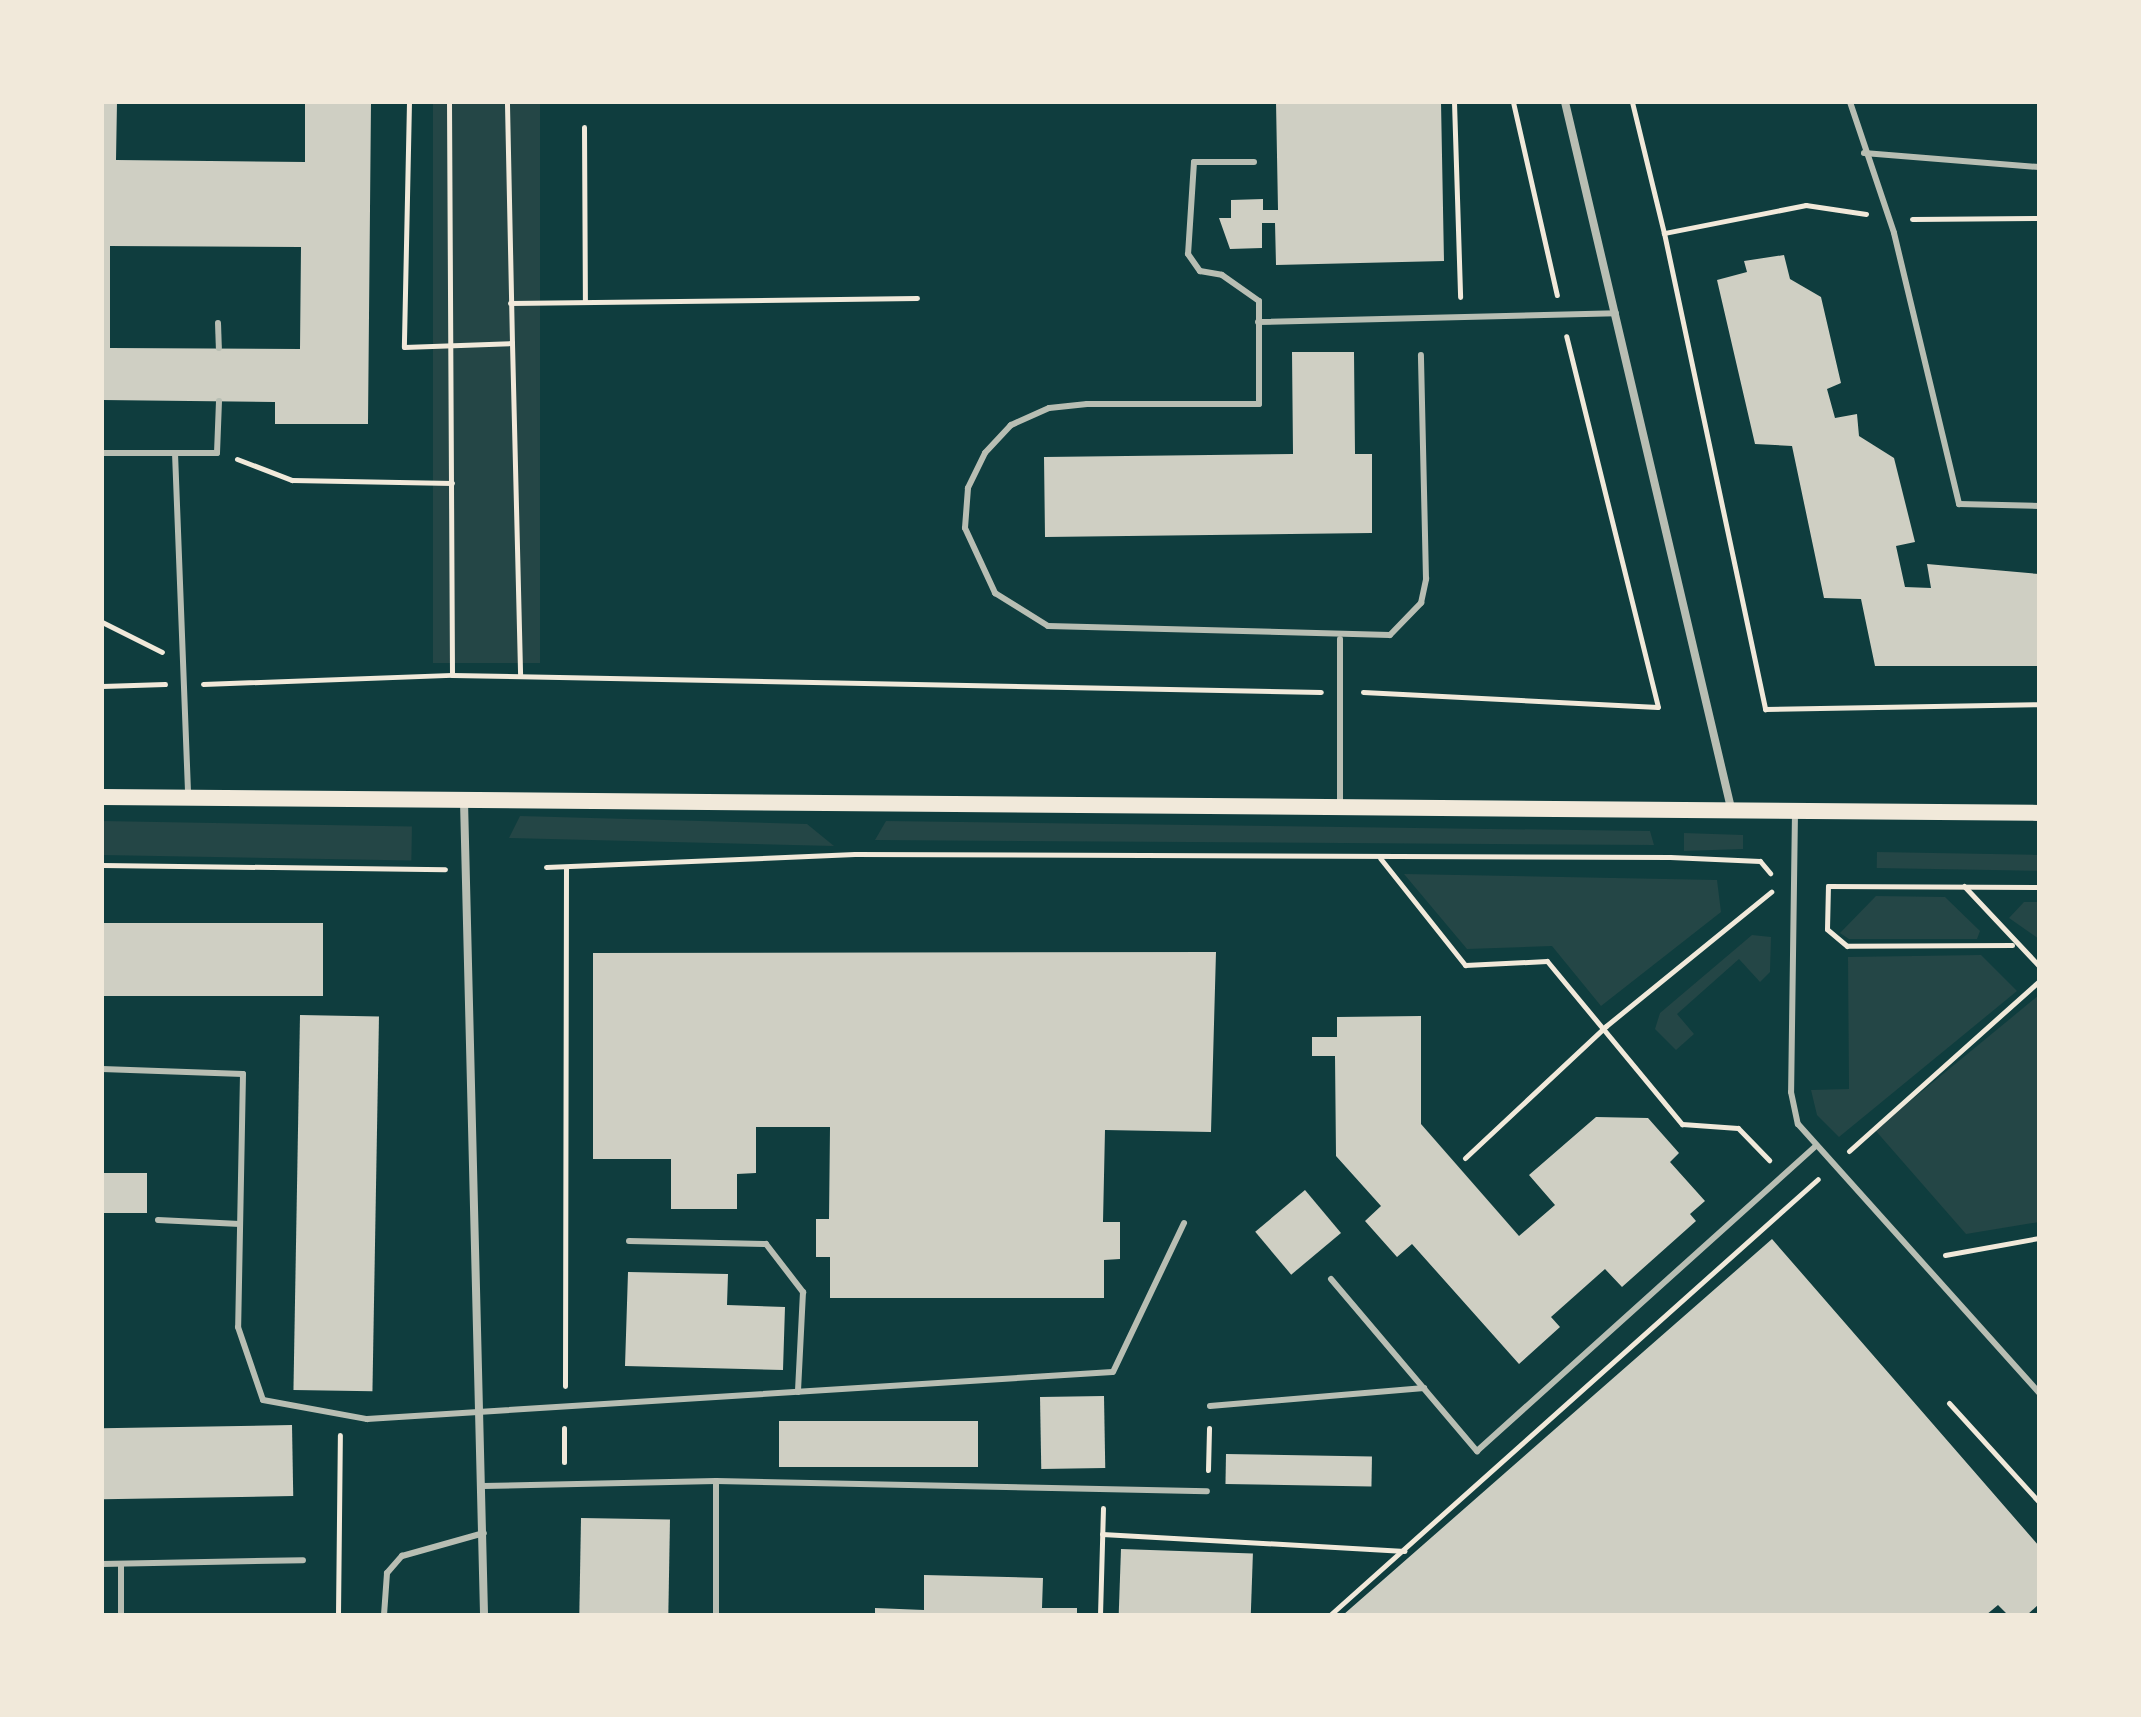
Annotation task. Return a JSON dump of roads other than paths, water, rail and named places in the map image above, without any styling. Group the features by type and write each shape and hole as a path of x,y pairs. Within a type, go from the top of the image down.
{"main road":[{"path":"102,797 464,796 2039,813"}],"street":[{"path":"1565,102 1731,808"},
{"path":"464,796 484,1615"}],"lane":[{"path":"1850,102 1886,216 1959,504 2039,506"},
{"path":"1864,153 2039,167"},
{"path":"1254,162 1194,162 1188,254 1200,271 1222,275 1259,301 1259,404 1049,408 1011,425 985,453 968,488 965,528 995,593 1048,626 1306,628 1340,639 1390,635 1421,603 1421,355"},
{"path":"1258,322 1616,313"},
{"path":"218,323 219,348"},
{"path":"102,453 217,453 219,401"},
{"path":"175,453 188,796"},
{"path":"1340,639 1340,807"},
{"path":"1795,809 1791,1092 1798,1124 1832,1166 2039,1393"},
{"path":"102,1069 243,1074 238,1327 263,1400 340,1414 481,1413 1113,1372 1184,1223"},
{"path":"1331,1279 1477,1451 1816,1146"},
{"path":"158,1220 240,1224"},
{"path":"629,1241 766,1244 803,1292 798,1392"},
{"path":"1210,1406 1424,1388"},
{"path":"716,1481 716,1615"},
{"path":"483,1486 716,1481 1103,1486 1207,1491"},
{"path":"384,1615 387,1573 402,1556 484,1533"},
{"path":"102,1564 303,1560"},
{"path":"121,1564 121,1615"}]}
